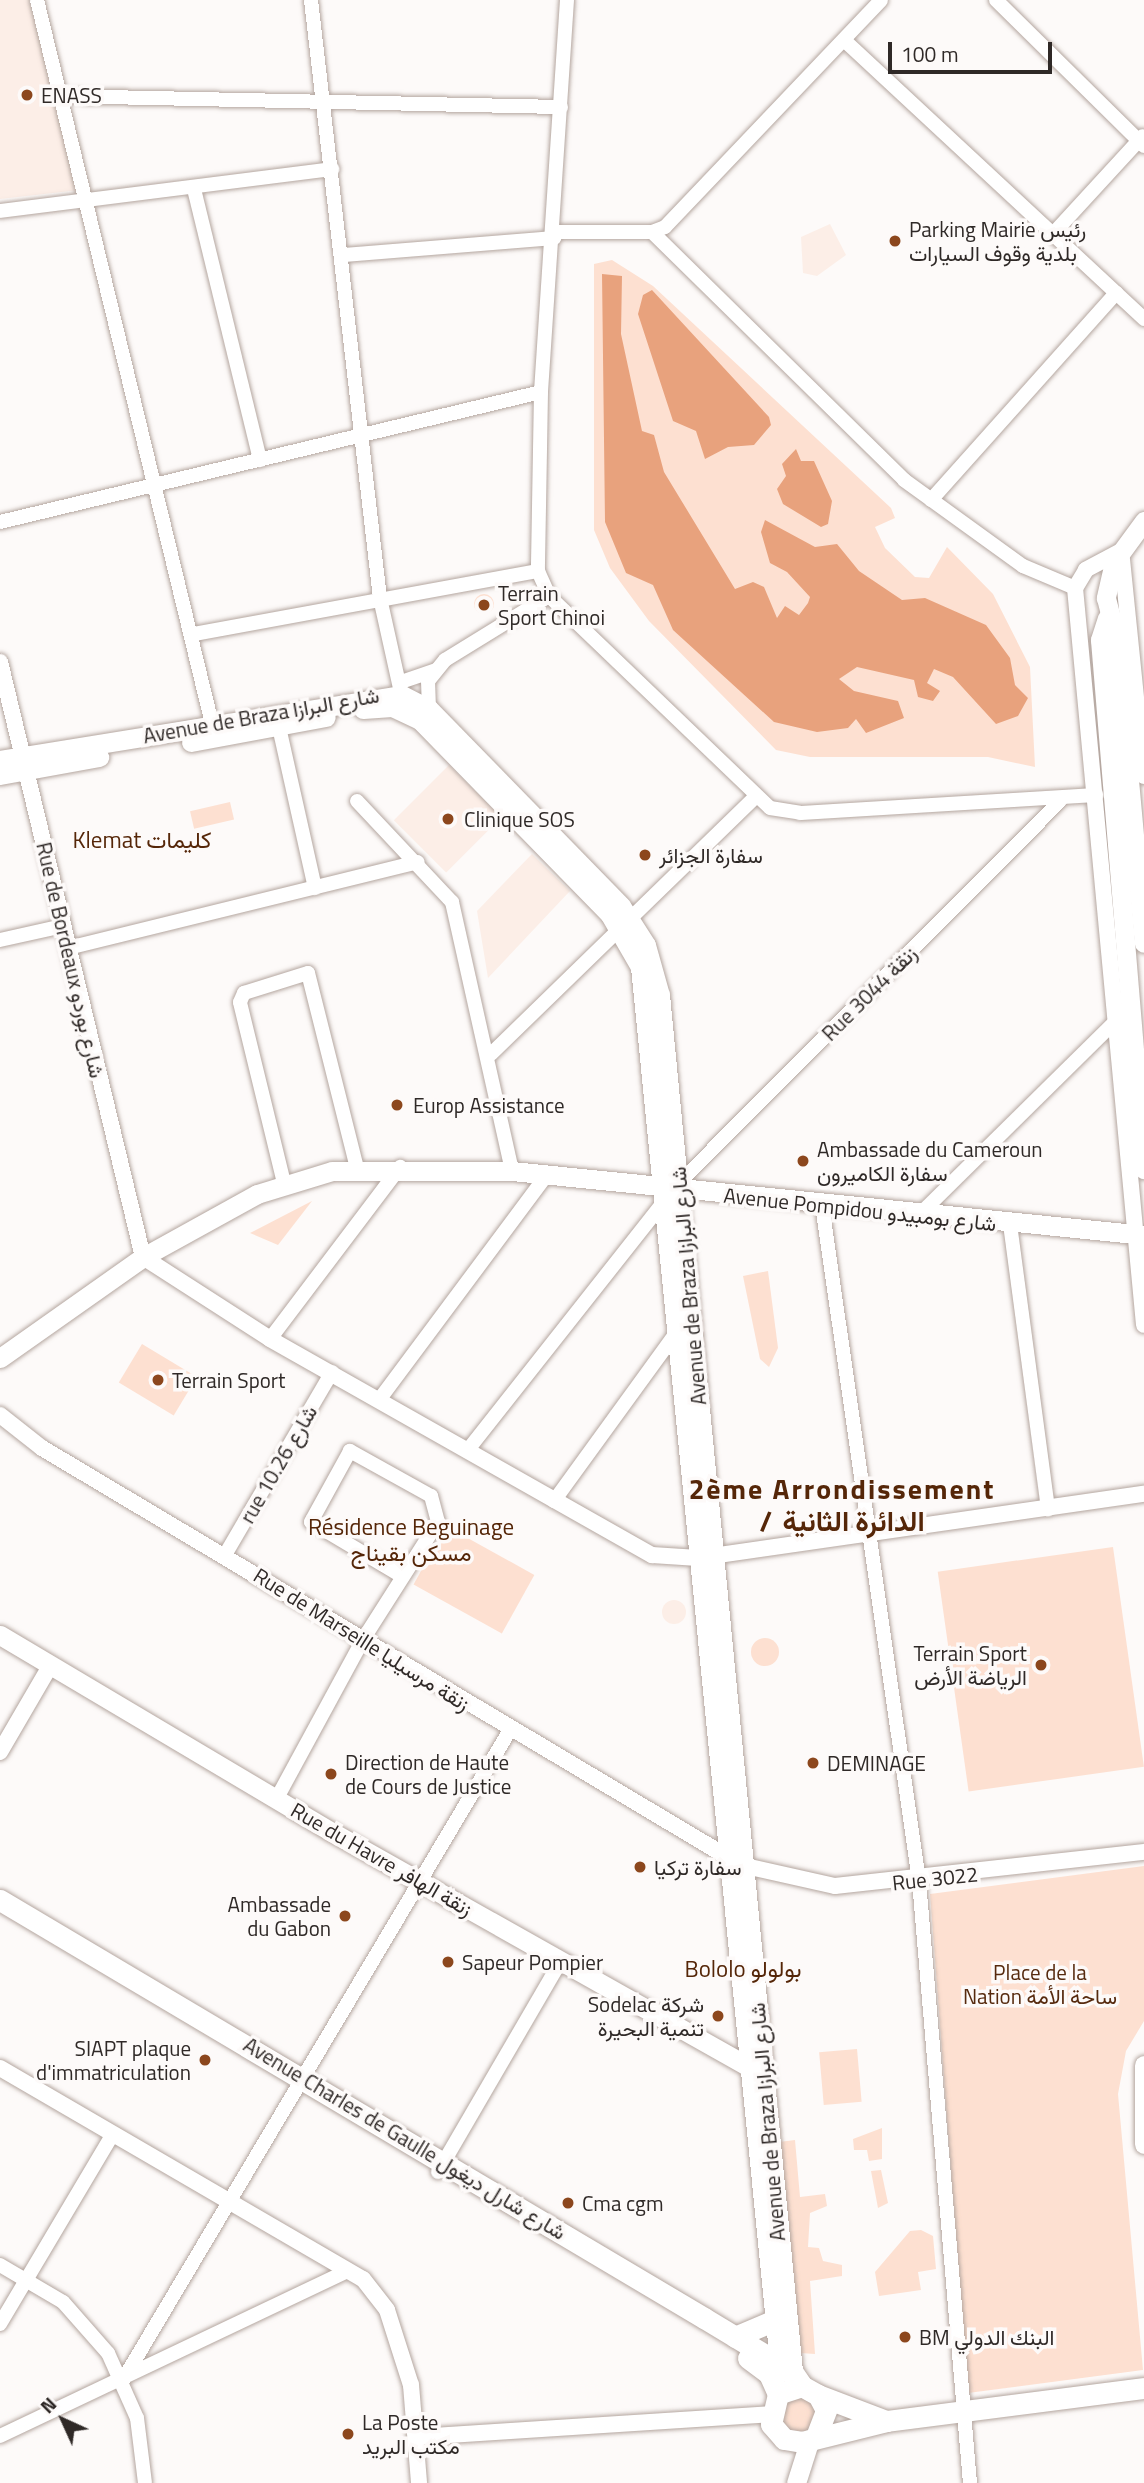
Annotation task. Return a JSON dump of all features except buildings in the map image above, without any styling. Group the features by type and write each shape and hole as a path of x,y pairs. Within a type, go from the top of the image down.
{"main road":[{"path":"1144,522 1121,551 1108,579 1107,618 1100,640 1144,1169"},
{"path":"1107,618 1116,637 1140,846 1144,943"},
{"name":"Avenue de Braza شارع البرازا","path":"0,760 25,763 279,727 366,709 402,696"},
{"name":"Avenue de Braza شارع البرازا","path":"402,696 627,925"},
{"name":"Avenue de Braza شارع البرازا","path":"0,775 25,763 212,724 402,696 429,709 627,925 653,963 660,995 672,1191 734,1862 760,2073 771,2322 789,2387"},
{"name":"Avenue Pompidou شارع بومبيدو","path":"0,1357 143,1257 284,1183 357,1168 512,1171 672,1191 1140,1234"},
{"name":"Avenue de Braza شارع البرازا","path":"672,1191 676,1333 705,1557"},
{"name":"Rue du Havre زنقة الهافر","path":"0,1635 422,1883 760,2073"},
{"name":"Avenue Charles de Gaulle شارع شارل ديغول","path":"0,1900 302,2084 735,2337 789,2387"},
{"name":"Avenue Charles de Gaulle شارع شارل ديغول","path":"0,1914 302,2084"},
{"path":"1144,2065 1144,2144"},
{"name":"Avenue de Braza شارع البرازا","path":"763,2127 789,2387"},
{"name":"Avenue Charles de Gaulle شارع شارل ديغول","path":"441,2166 701,2325 789,2387 886,2421"},
{"path":"735,2337 771,2322"},
{"path":"789,2387 826,2410 794,2483 784,2439 789,2387"},
{"name":"Avenue Charles de Gaulle شارع شارل ديغول","path":"784,2439 814,2437 886,2421 1144,2388"}],"street":[{"path":"37,0 194,634 212,724"},
{"path":"311,0 321,97 344,255 380,598 402,696 435,670 550,596"},
{"path":"567,0 554,235 541,392 538,572 550,596 754,798 800,813 1060,801 1096,795"},
{"path":"344,255 554,235 652,232 665,227 881,0"},
{"path":"996,0 1142,141 1052,235"},
{"path":"844,40 1144,319"},
{"path":"60,96 321,97 561,107"},
{"path":"0,211 194,189 332,169"},
{"path":"194,189 260,460"},
{"path":"652,232 931,500 1023,566 1076,588"},
{"path":"931,500 1116,293"},
{"path":"0,522 541,392"},
{"path":"1144,776 1140,666 1121,551 1086,570 1076,588 1140,1234 1144,1325"},
{"path":"194,634 380,598 538,572"},
{"name":"Rue de Bordeaux شارع بوردو","path":"0,663 143,1257"},
{"path":"429,709 428,681 435,670"},
{"path":"279,727 315,888"},
{"path":"491,1054 627,925 754,798"},
{"path":"357,801 418,862 452,902 491,1054 512,1171"},
{"name":"Rue 3044 زنقة","path":"467,1451 672,1191 1060,801"},
{"path":"68,948 418,862"},
{"path":"0,940 63,926"},
{"path":"284,1183 240,1002 244,993 308,973 357,1168"},
{"path":"920,1214 1118,1019"},
{"path":"270,1339 400,1167"},
{"path":"379,1400 545,1176"},
{"path":"822,1205 865,1535 919,1881 970,2483"},
{"path":"1010,1224 1048,1508"},
{"path":"143,1257 270,1339 332,1372 638,1550 705,1557 1144,1493"},
{"path":"555,1501 676,1333"},
{"name":"rue 10.26 شارع","path":"225,1555 332,1372"},
{"name":"Rue de Marseille زنقة مرسيليا","path":"0,1415 43,1448 734,1862"},
{"path":"277,1798 364,1638 438,1522 437,1505 350,1451 311,1522 402,1576"},
{"path":"0,1752 50,1666"},
{"path":"123,2380 233,2201 510,1730"},
{"name":"Rue 3022","path":"734,1862 835,1886 919,1881 1144,1852"},
{"path":"441,2166 561,1961"},
{"path":"0,2068 349,2270 387,2310 411,2385 418,2437 419,2483"},
{"path":"0,2324 112,2135"},
{"path":"0,2265 27,2277 85,2323 123,2380 139,2426 145,2483"},
{"path":"0,2437 349,2270"},
{"path":"418,2437 789,2387"}],"shaded area":[{"name":"ENASS","path":"0,0 29,0 79,190 0,199"},
{"path":"830,224 846,255 817,276 803,273 801,237"},
{"path":"602,274 622,276 621,334 642,431 654,435 664,472 735,589 753,582 764,587 777,618 785,606 799,615 808,603 810,597 787,572 770,563 761,532 765,520 815,547 837,544 859,571 902,600 925,598 986,625 1010,658 1015,685 1028,698 1018,716 996,724 953,677 934,669 927,683 940,691 933,701 918,697 914,680 857,667 839,679 854,691 898,701 904,718 866,733 856,719 848,728 817,732 774,722 673,630 653,585 626,573 605,522"},
{"path":"652,290 769,417 771,425 754,445 728,447 705,459 696,431 673,421 638,314 643,295"},
{"path":"796,449 801,461 814,461 832,501 828,524 821,527 783,504 777,489 786,476 782,464"},
{"name":"Clinique SOS","path":"449,765 501,817 446,872 394,820"},
{"name":"Clinique SOS","path":"532,854 570,891 488,978 477,911"},
{"path":"674,1600 685,1607 686,1612 679,1623 674,1624 663,1617 662,1612 669,1601"}],"green space":[{"path":"612,260 653,286 891,508 895,518 875,527 885,548 915,577 929,578 947,547 993,594 1030,667 1035,767 988,757 810,757 776,750 649,621 610,568 594,530 594,264"},
{"name":"Terrain Sport Chinoi","path":"484,594 491,597 494,604 491,611 484,614 477,611 474,604 477,597"},
{"path":"230,802 234,820 194,829 190,811"},
{"path":"312,1201 278,1245 250,1233"},
{"path":"768,1271 778,1348 769,1367 760,1359 743,1276"},
{"name":"Terrain Sport","path":"142,1344 197,1377 174,1416 119,1383"},
{"path":"446,1526 534,1575 502,1634 414,1585"},
{"name":"Terrain Sport الرياضة الأرض","path":"1113,1547 1144,1767 969,1791 938,1572"},
{"path":"765,1638 775,1642 779,1652 775,1662 765,1666 755,1662 751,1652 755,1642"},
{"name":"Place de la Nation ساحة الأمة","path":"1144,1866 1144,2021 1126,2051 1118,2094 1143,2370 968,2393 930,1894"},
{"path":"857,2049 862,2102 824,2105 819,2052"},
{"path":"882,2128 882,2159 869,2161 867,2150 854,2150 853,2139"},
{"path":"795,2140 800,2197 825,2194 827,2206 810,2213 808,2247 819,2248 823,2261 842,2265 842,2276 810,2281 815,2354 800,2353 779,2142"},
{"path":"881,2170 888,2203 878,2208 871,2171"},
{"path":"921,2230 933,2236 936,2269 918,2272 921,2290 879,2296 875,2272 910,2231"},
{"path":"794,2392 819,2404 814,2432 785,2434 776,2406"}],"place":[{"name":"ENASS","path":"27,95"},
{"name":"Parking Mairie رئيس بلدية وقوف السيارات","path":"895,241"},
{"name":"Terrain Sport Chinoi","path":"484,605"},
{"name":"Clinique SOS","path":"448,819"},
{"name":"سفارة الجزائر","path":"645,855"},
{"name":"Europ Assistance","path":"397,1105"},
{"name":"Ambassade du Cameroun سفارة الكاميرون","path":"803,1161"},
{"name":"Terrain Sport","path":"158,1380"},
{"name":"Terrain Sport الرياضة الأرض","path":"1041,1665"},
{"name":"DEMINAGE","path":"813,1763"},
{"name":"Direction de Haute de Cours de Justice","path":"331,1774"},
{"name":"سفارة تركيا","path":"640,1867"},
{"name":"Ambassade du Gabon","path":"345,1916"},
{"name":"Sapeur Pompier","path":"448,1962"},
{"name":"Sodelac شركة تنمية البحيرة","path":"718,2016"},
{"name":"SIAPT plaque d'immatriculation","path":"205,2060"},
{"name":"Cma cgm","path":"568,2203"},
{"name":"BM البنك الدولي","path":"905,2337"},
{"name":"La Poste مكتب البريد","path":"348,2434"}],"district":[{"name":"Klemat كليمات","path":"142,840"},
{"name":"2ème Arrondissement / الدائرة الثانية","path":"842,1505"},
{"name":"Résidence Beguinage مسكن بقيناج","path":"411,1540"},
{"name":"Bololo بولولو","path":"743,1969"}]}
